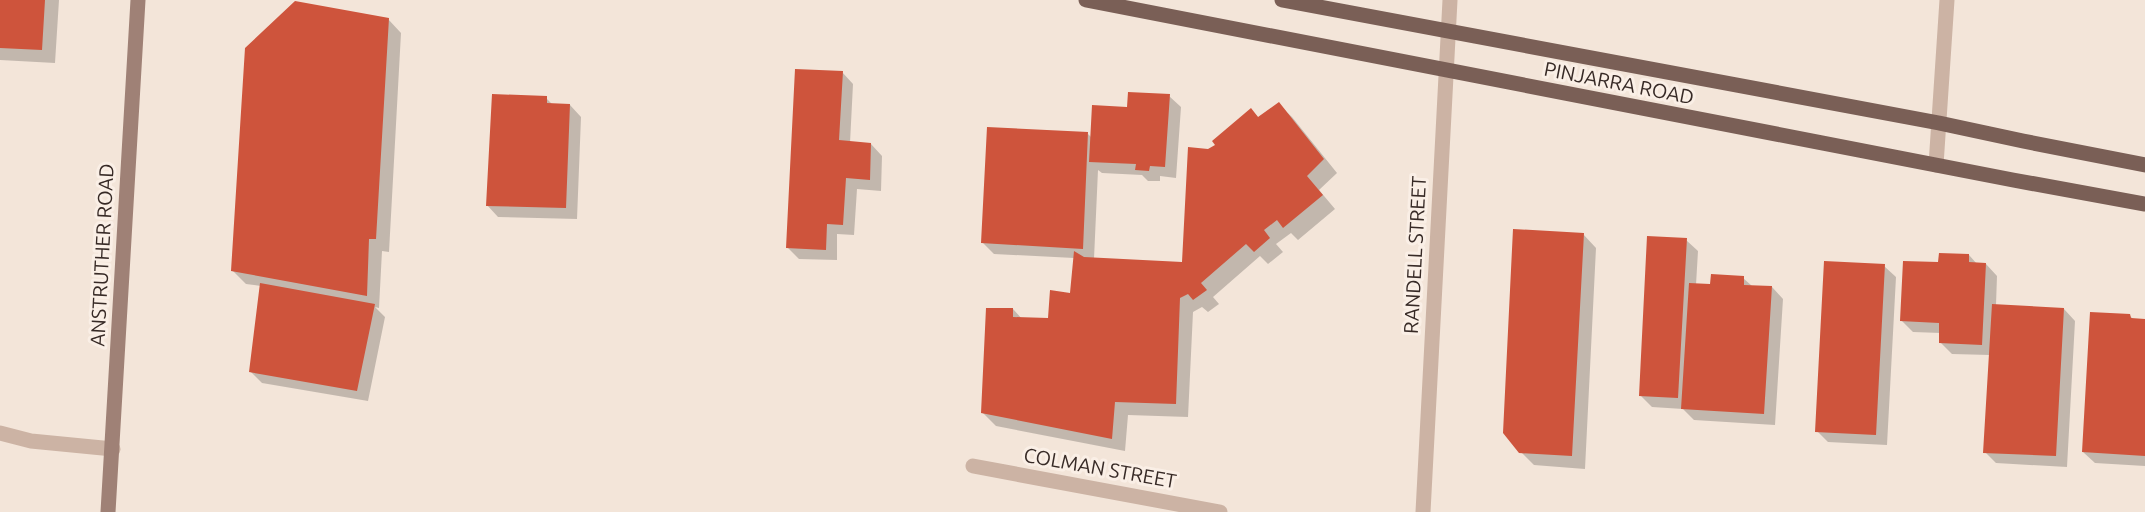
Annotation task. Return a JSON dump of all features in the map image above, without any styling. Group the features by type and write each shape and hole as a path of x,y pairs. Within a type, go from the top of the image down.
{"main road":[{"name":"ANSTRUTHER ROAD","path":"108,512 138,0"},
{"name":"PINJARRA ROAD","path":"1086,0 2145,204"},
{"name":"PINJARRA ROAD","path":"1282,0 1939,123 2145,165"}],"street":[{"name":"RANDELL STREET","path":"1423,512 1449,0"},
{"path":"1936,165 1947,0"},
{"path":"0,433 31,441 113,449"},
{"name":"COLMAN STREET","path":"973,466 1220,512"}],"building":[{"path":"0,0 45,0 42,50 0,48"},
{"path":"295,1 389,18 376,239 369,239 367,296 231,271 245,48"},
{"path":"795,69 843,71 839,140 871,143 870,180 846,178 843,225 827,224 826,250 786,248"},
{"path":"1128,92 1170,94 1165,167 1150,166 1149,171 1135,170 1136,164 1089,162 1092,105 1127,107"},
{"path":"492,94 547,96 547,103 570,104 566,208 486,206"},
{"path":"1279,102 1324,159 1307,176 1323,195 1283,228 1277,220 1264,230 1270,238 1254,252 1246,244 1201,283 1207,290 1193,300 1188,294 1180,298 1176,404 1115,402 1112,439 981,413 986,308 1013,308 1013,317 1048,318 1050,290 1070,293 1074,251 1084,257 1182,262 1188,147 1208,149 1215,145 1212,141 1251,108 1258,117"},
{"path":"987,127 1088,132 1083,249 981,243"},
{"path":"1513,229 1584,233 1572,456 1519,453 1503,433"},
{"path":"1647,236 1687,238 1678,398 1639,396"},
{"path":"1939,253 1969,254 1969,262 1986,263 1982,345 1939,343 1939,323 1900,321 1903,261 1938,262"},
{"path":"1824,261 1885,264 1876,435 1815,432"},
{"path":"1711,274 1744,276 1744,285 1772,286 1764,414 1681,409 1689,283 1710,284"},
{"path":"260,283 375,304 357,391 249,372"},
{"path":"1992,304 2064,308 2056,456 1983,453"},
{"path":"2090,312 2130,314 2131,318 2145,319 2145,456 2082,452"}]}
